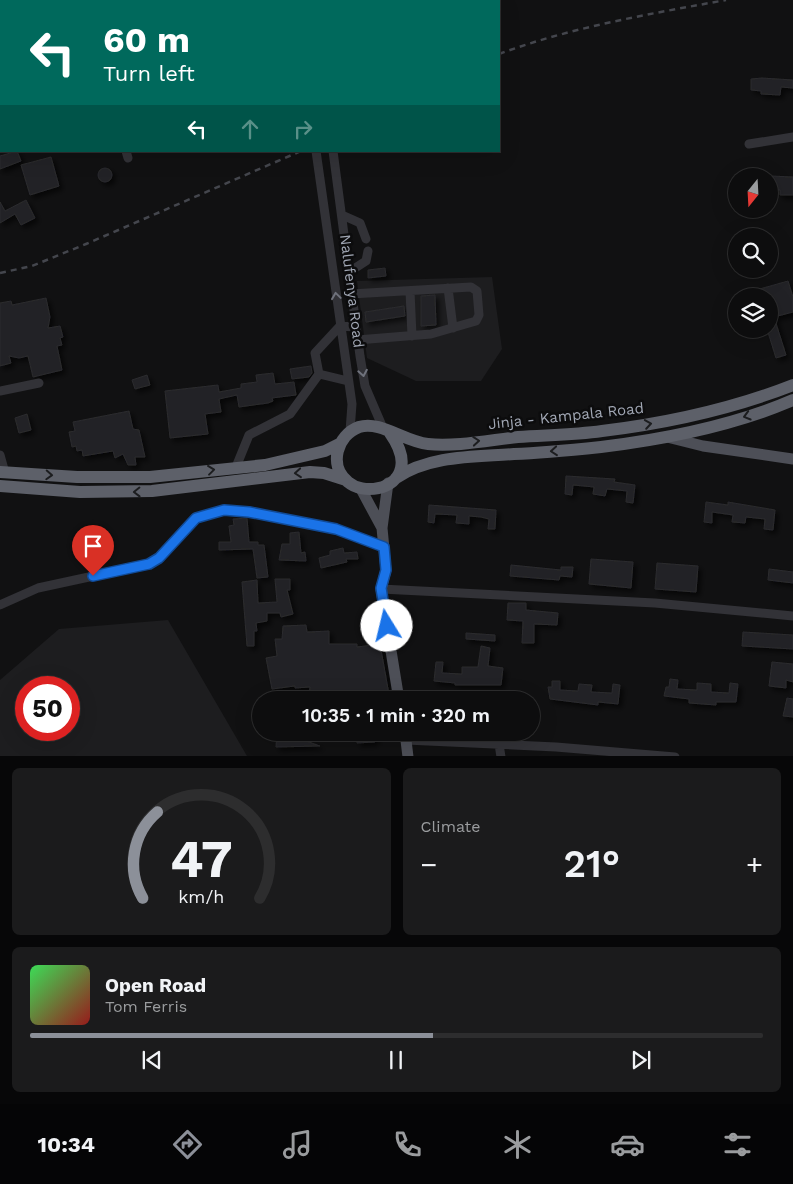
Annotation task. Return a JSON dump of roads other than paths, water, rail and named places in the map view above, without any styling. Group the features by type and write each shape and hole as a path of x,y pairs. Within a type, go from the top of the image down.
{"highway":[{"name":"Jinja - Kampala Road","path":"386,430 428,444 600,432 665,421 728,407 793,385"},
{"path":"0,486 80,492 152,491 310,472 324,473 346,480 361,489 380,488 404,473 440,460 602,447 665,437 704,429 771,409 793,400"},
{"path":"2,472 77,477 150,477 299,459 326,451 339,444 350,431 362,426 386,430 400,450 401,468 392,481"},
{"path":"339,444 337,461 340,471 346,480"}],"main road":[{"path":"665,437 703,446 793,459"},
{"path":"392,481 382,528 386,570 381,588 398,691"},
{"path":"361,489 382,528"},
{"path":"406,741 408,756"}],"street":[{"path":"749,144 793,137"},
{"name":"Nalufenya Road","path":"316,152 352,404 350,431"},
{"name":"Nalufenya Road","path":"333,152 355,327 366,386 386,430"},
{"path":"342,215 360,223 366,239"},
{"path":"349,272 366,261 368,251"},
{"path":"351,294 471,287 477,291 478,319 452,328 412,336 358,340"},
{"path":"448,288 452,328"},
{"path":"410,291 412,336"},
{"path":"236,467 249,435 290,414 319,374 315,353 340,326 355,327"},
{"path":"319,374 348,381"},
{"path":"0,390 39,383"},
{"path":"0,455 2,472"},
{"path":"0,605 38,588 149,564 159,558 196,518 224,510 249,512 336,529 384,547"},
{"path":"381,588 655,603 793,616"},
{"path":"464,741 675,756"},
{"path":"499,744 501,756"}],"railway":[{"path":"500,54 554,36 583,29 726,0"},
{"path":"0,273 32,266 299,152"}]}
